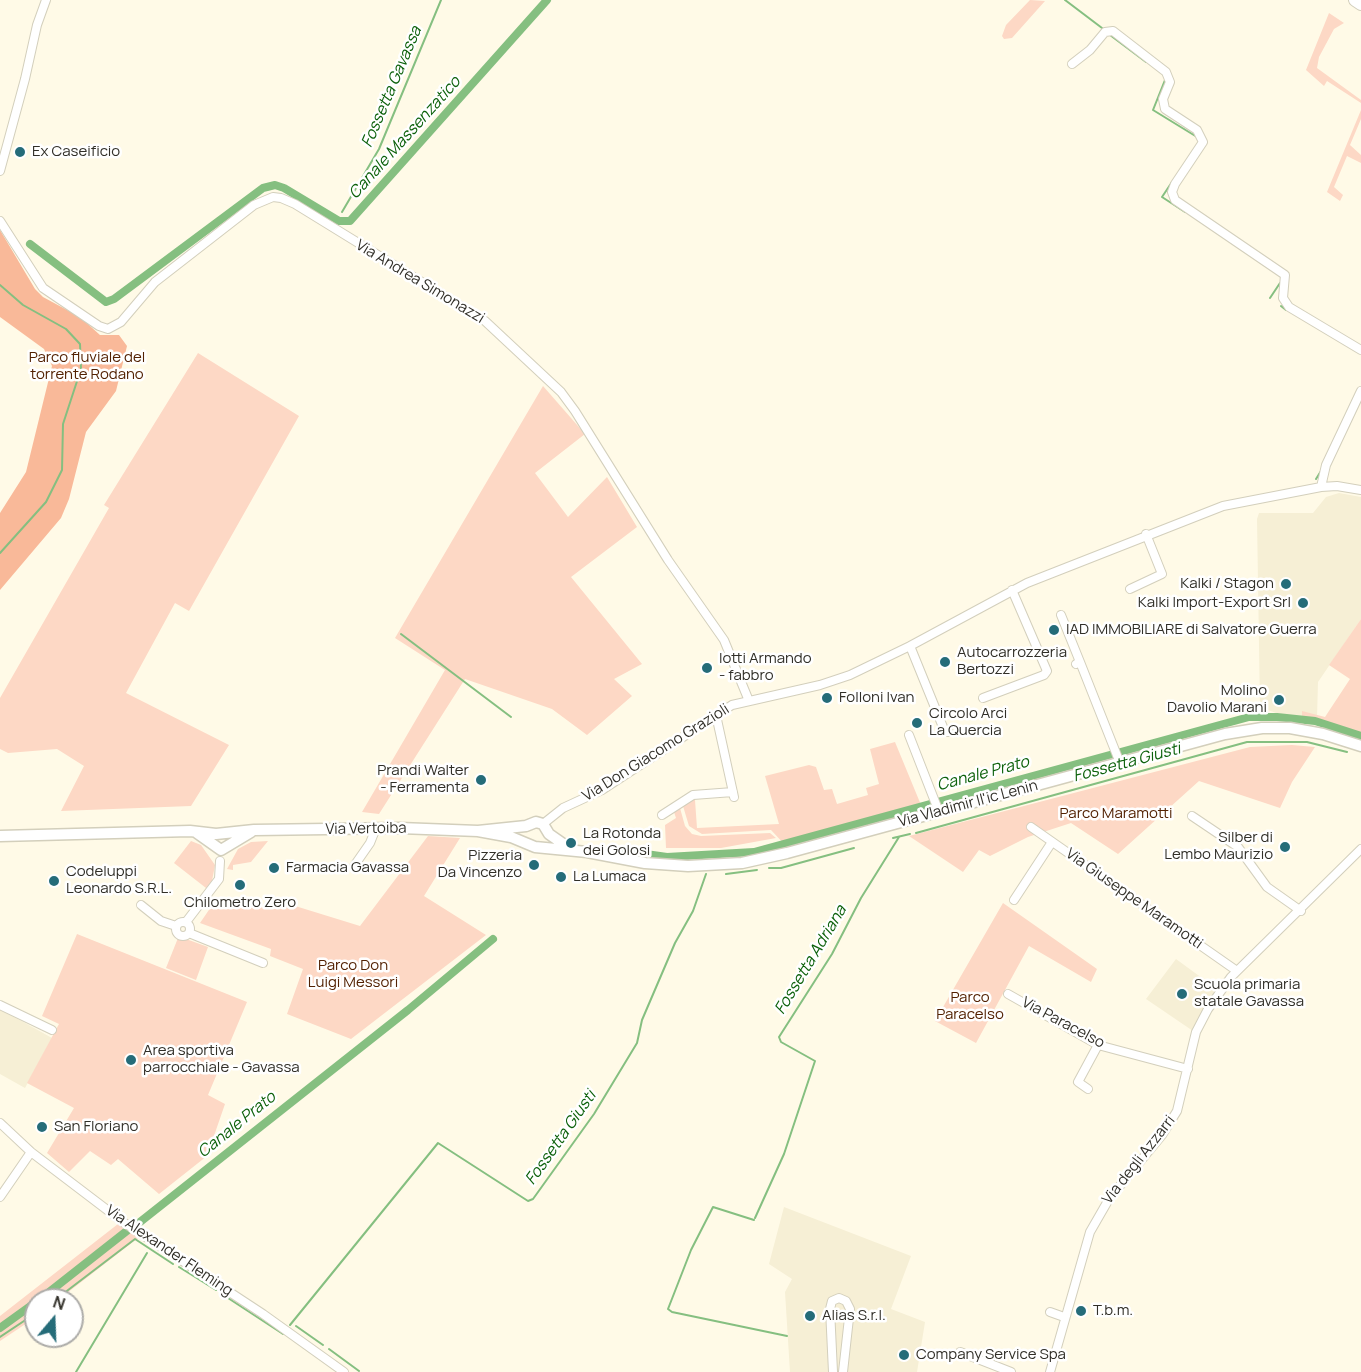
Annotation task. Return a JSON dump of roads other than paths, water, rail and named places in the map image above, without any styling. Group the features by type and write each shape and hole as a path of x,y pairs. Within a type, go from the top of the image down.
{"highway":[{"path":"1355,0 1361,4"}],"main road":[{"name":"Via Vladimir Il'ic Lenin","path":"477,831 525,841 531,846 572,850 659,865 742,863 1118,756 1225,734 1262,728 1307,730 1361,746"},
{"path":"477,831 526,826 532,822 543,824"},
{"name":"Via Vladimir Il'ic Lenin","path":"543,824 549,834 572,850"},
{"path":"525,841 523,833 526,826"},
{"name":"Via Vertoiba","path":"190,831 220,834 254,830 376,828 477,831"},
{"path":"221,847 254,830"},
{"path":"0,836 190,831 221,847"},
{"path":"220,834 212,839 221,847"},
{"path":"539,846 546,842 549,834"}],"street":[{"path":"0,171 37,25 46,0"},
{"path":"1072,64 1109,30 1117,33 1166,72 1170,82 1163,99 1165,109 1197,130 1203,142 1175,184 1172,192 1175,200 1284,275 1283,298 1288,307 1361,350"},
{"name":"Via Andrea Simonazzi","path":"0,221 43,288 99,326 108,329 121,322 142,296 163,276 254,206 273,197 295,204 485,321 561,392 575,411 668,560 724,640 748,701"},
{"path":"1321,487 1326,465 1361,391"},
{"name":"Via Don Giacomo Grazioli","path":"543,824 563,807 602,790 732,705 820,685 850,675 910,646 1012,590 1146,534 1223,506 1321,487 1337,486 1361,490"},
{"path":"1130,589 1162,574 1146,534"},
{"path":"982,698 1047,673 1012,590"},
{"path":"1061,615 1078,663 1118,756"},
{"path":"910,646 945,732 949,732"},
{"path":"662,815 693,795 734,794 716,715"},
{"name":"Via Vladimir Il'ic Lenin","path":"909,735 937,808"},
{"path":"1192,816 1238,847 1267,887 1301,911"},
{"name":"Via Giuseppe Maramotti","path":"1031,827 1237,971"},
{"path":"354,866 370,843 376,828"},
{"path":"1014,900 1052,842"},
{"path":"176,926 186,922 219,879 221,847"},
{"name":"Via degli Azzarri","path":"1050,1372 1082,1252 1095,1221 1117,1187 1173,1119 1181,1102 1201,1020 1220,989 1361,849"},
{"path":"141,904 161,921 176,926"},
{"path":"186,922 190,928 189,933"},
{"path":"176,926 176,931 181,936 189,933 263,963"},
{"name":"Via Paracelso","path":"1008,994 1098,1045 1188,1069"},
{"path":"0,1005 52,1030"},
{"path":"1088,1089 1078,1082 1098,1045"},
{"name":"Via Alexander Fleming","path":"0,1123 32,1152 156,1245 263,1314 344,1372"},
{"path":"0,1197 32,1152"},
{"path":"833,1372 830,1309 832,1301 839,1298 846,1301 850,1309 843,1372"},
{"path":"1050,1312 1064,1317"},
{"path":"960,1352 1011,1372"}],"waterway":[{"name":"Fossetta Gavassa","path":"342,212 379,149 441,0"},
{"name":"Canale Massenzatico","path":"30,244 106,302 114,299 263,188 275,185 284,188 339,221 350,221 547,0"},
{"path":"1065,0 1102,28"},
{"path":"1110,35 1146,62"},
{"path":"1165,80 1153,110 1197,137"},
{"path":"1172,182 1162,197 1185,212"},
{"path":"1270,298 1280,283"},
{"path":"0,285 23,305 66,329 80,344 81,369 63,424 62,470 46,502 0,553"},
{"path":"1281,306 1286,310"},
{"path":"1316,479 1321,471"},
{"path":"401,634 511,717"},
{"name":"Canale Prato","path":"610,849 667,857 754,852 1249,717 1315,721 1361,736"},
{"name":"Fossetta Giusti","path":"916,833 1247,742 1307,742 1347,752"},
{"name":"Fossetta Giusti","path":"893,838 910,834"},
{"name":"Fossetta Adriana","path":"755,1218 784,1154 815,1061 781,1042 779,1037 832,954 861,898 899,837"},
{"name":"Fossetta Giusti","path":"769,868 781,868 854,848"},
{"name":"Fossetta Giusti","path":"726,874 757,870"},
{"name":"Fossetta Giusti","path":"290,1325 438,1143 528,1201 533,1199 594,1114 637,1043 642,1020 675,943 693,911 706,874"},
{"name":"Canale Prato","path":"140,1222 408,1010 493,939"},
{"name":"Fossetta Adriana","path":"754,1220 713,1207 691,1250 668,1309 672,1312 787,1336"},
{"name":"Canale Prato","path":"54,1288 128,1230"},
{"name":"Fossetta Giusti","path":"71,1288 135,1239 173,1264"},
{"path":"76,1372 147,1253"},
{"name":"Fossetta Giusti","path":"179,1267 216,1290"},
{"name":"Fossetta Giusti","path":"228,1298 283,1334"},
{"name":"Canale Prato","path":"0,1328 24,1311"},
{"name":"Fossetta Giusti","path":"0,1337 24,1321"},
{"path":"296,1326 323,1345"},
{"path":"329,1349 359,1371"}],"place":[{"name":"Ex Caseificio","path":"20,152"},
{"name":"Kalki / Stagon","path":"1286,584"},
{"name":"Kalki Import-Export Srl","path":"1303,603"},
{"name":"IAD IMMOBILIARE di Salvatore Guerra","path":"1054,630"},
{"name":"Autocarrozzeria Bertozzi","path":"945,662"},
{"name":"Iotti Armando - fabbro","path":"707,668"},
{"name":"Folloni Ivan","path":"827,698"},
{"name":"Molino Davolio Marani","path":"1279,700"},
{"name":"Circolo Arci La Quercia","path":"917,723"},
{"name":"Prandi Walter - Ferramenta","path":"481,780"},
{"name":"La Rotonda dei Golosi","path":"571,843"},
{"name":"Silber di Lembo Maurizio","path":"1285,847"},
{"name":"Pizzeria Da Vincenzo","path":"534,865"},
{"name":"Farmacia Gavassa","path":"274,868"},
{"name":"La Lumaca","path":"561,877"},
{"name":"Codeluppi Leonardo S.R.L.","path":"54,881"},
{"name":"Chilometro Zero","path":"240,885"},
{"name":"Scuola primaria statale Gavassa","path":"1182,994"},
{"name":"Area sportiva parrocchiale - Gavassa","path":"131,1060"},
{"name":"San Floriano","path":"42,1127"},
{"name":"T.b.m.","path":"1081,1311"},
{"name":"Alias S.r.l.","path":"810,1316"},
{"name":"Company Service Spa","path":"904,1355"}],"park label":[{"name":"Parco fluviale del torrente Rodano","path":"87,366"},
{"name":"Parco Maramotti","path":"1116,814"},
{"name":"Parco Don Luigi Messori","path":"353,974"},
{"name":"Parco Paracelso","path":"970,1006"}]}
